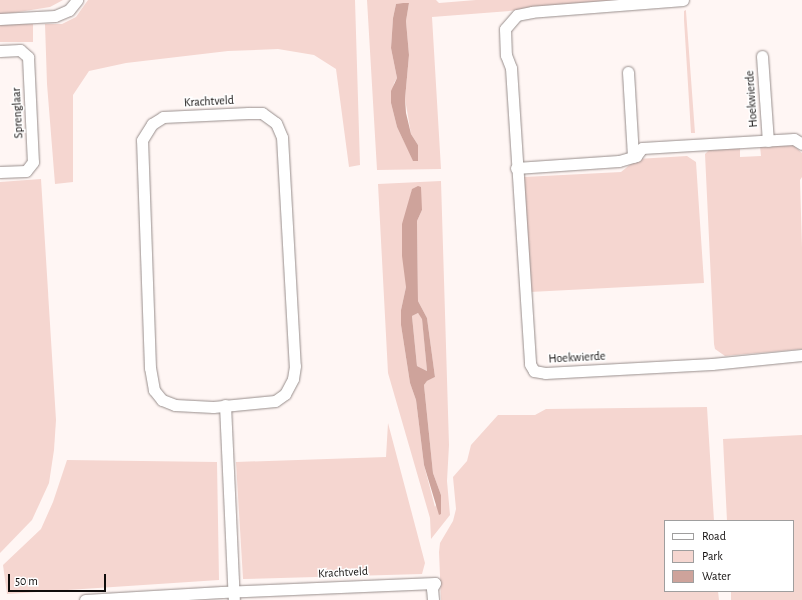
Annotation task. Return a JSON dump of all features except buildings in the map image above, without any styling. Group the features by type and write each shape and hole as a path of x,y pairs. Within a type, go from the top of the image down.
{"street":[{"path":"0,19 55,16 69,10 77,0"},
{"name":"Hoekwierde","path":"683,0 532,12 517,15 506,29 506,46 511,68 516,168 530,364 534,371 545,373 712,364 802,355"},
{"name":"Sprenglaar","path":"0,51 20,50 28,56 33,162 26,171 0,172"},
{"name":"Hoekwierde","path":"762,56 768,141"},
{"path":"628,72 633,157"},
{"name":"Krachtveld","path":"262,113 276,123 282,137 295,366 293,379 285,394 275,401 225,405 213,407 175,405 162,400 154,390 150,368 142,140 152,124 163,117 262,113"},
{"name":"Hoekwierde","path":"516,168 619,161 636,156 642,148 794,139 802,144"},
{"path":"225,405 234,596"},
{"name":"Krachtveld","path":"85,600 234,596 435,582 432,588 433,600"}],"green space":[{"path":"0,0 63,0 50,7 0,15"},
{"path":"88,0 355,0 360,165 349,167 336,69 314,55 278,49 228,51 126,63 89,71 73,95 73,182 55,184 47,84 45,24 62,24 76,17"},
{"path":"367,0 436,0 439,3 476,0 651,0 432,17 441,169 377,170","holes":["409,3 406,21 409,55 405,99 411,134 418,145 413,160 397,127 391,103 394,83 397,78 391,48 393,18 396,4"]},
{"path":"686,10 695,133 691,133 684,20 684,11"},
{"path":"0,24 33,24 33,42 0,42"},
{"path":"792,144 802,153 802,177 800,180 802,349 725,356 715,349 714,344 705,154 710,149 740,147 740,157 761,156 760,146"},
{"path":"687,156 696,162 704,283 530,292 524,177 621,172 637,159"},
{"path":"41,179 56,420 54,450 49,483 32,520 0,553 0,182"},
{"path":"441,181 449,445 447,481 450,515 431,539 430,518 388,373 378,184","holes":["412,190 422,210 417,221 418,301 427,318 435,377 427,381 424,385 433,473 441,495 435,507 424,465 416,400 410,383 401,325 401,310 406,287 408,206"]},
{"path":"418,313 422,318 427,371 417,366 412,316"},
{"path":"707,407 714,520 664,520 664,592 718,592 719,600 441,600 439,552 440,543 453,521 456,509 453,477 467,461 471,445 498,415 535,415 546,409"},
{"path":"388,423 425,563 422,574 243,579 236,462 386,457"},
{"path":"802,435 802,600 731,600 731,592 794,592 794,520 727,520 723,439"},
{"path":"67,460 217,462 219,580 7,594 3,565 41,529 53,502"}],"water":[{"path":"409,3 406,21 409,55 405,99 406,113 411,134 418,145 418,161 413,161 397,127 391,103 391,91 397,78 391,48 393,18 396,4"},
{"path":"418,186 421,187 422,210 417,221 418,301 427,318 435,377 427,381 424,385 433,473 441,495 441,514 439,515 424,465 416,400 410,383 401,325 401,310 406,287 402,256 402,224 412,189","holes":["418,313 422,319 427,371 417,366 412,316"]}]}
